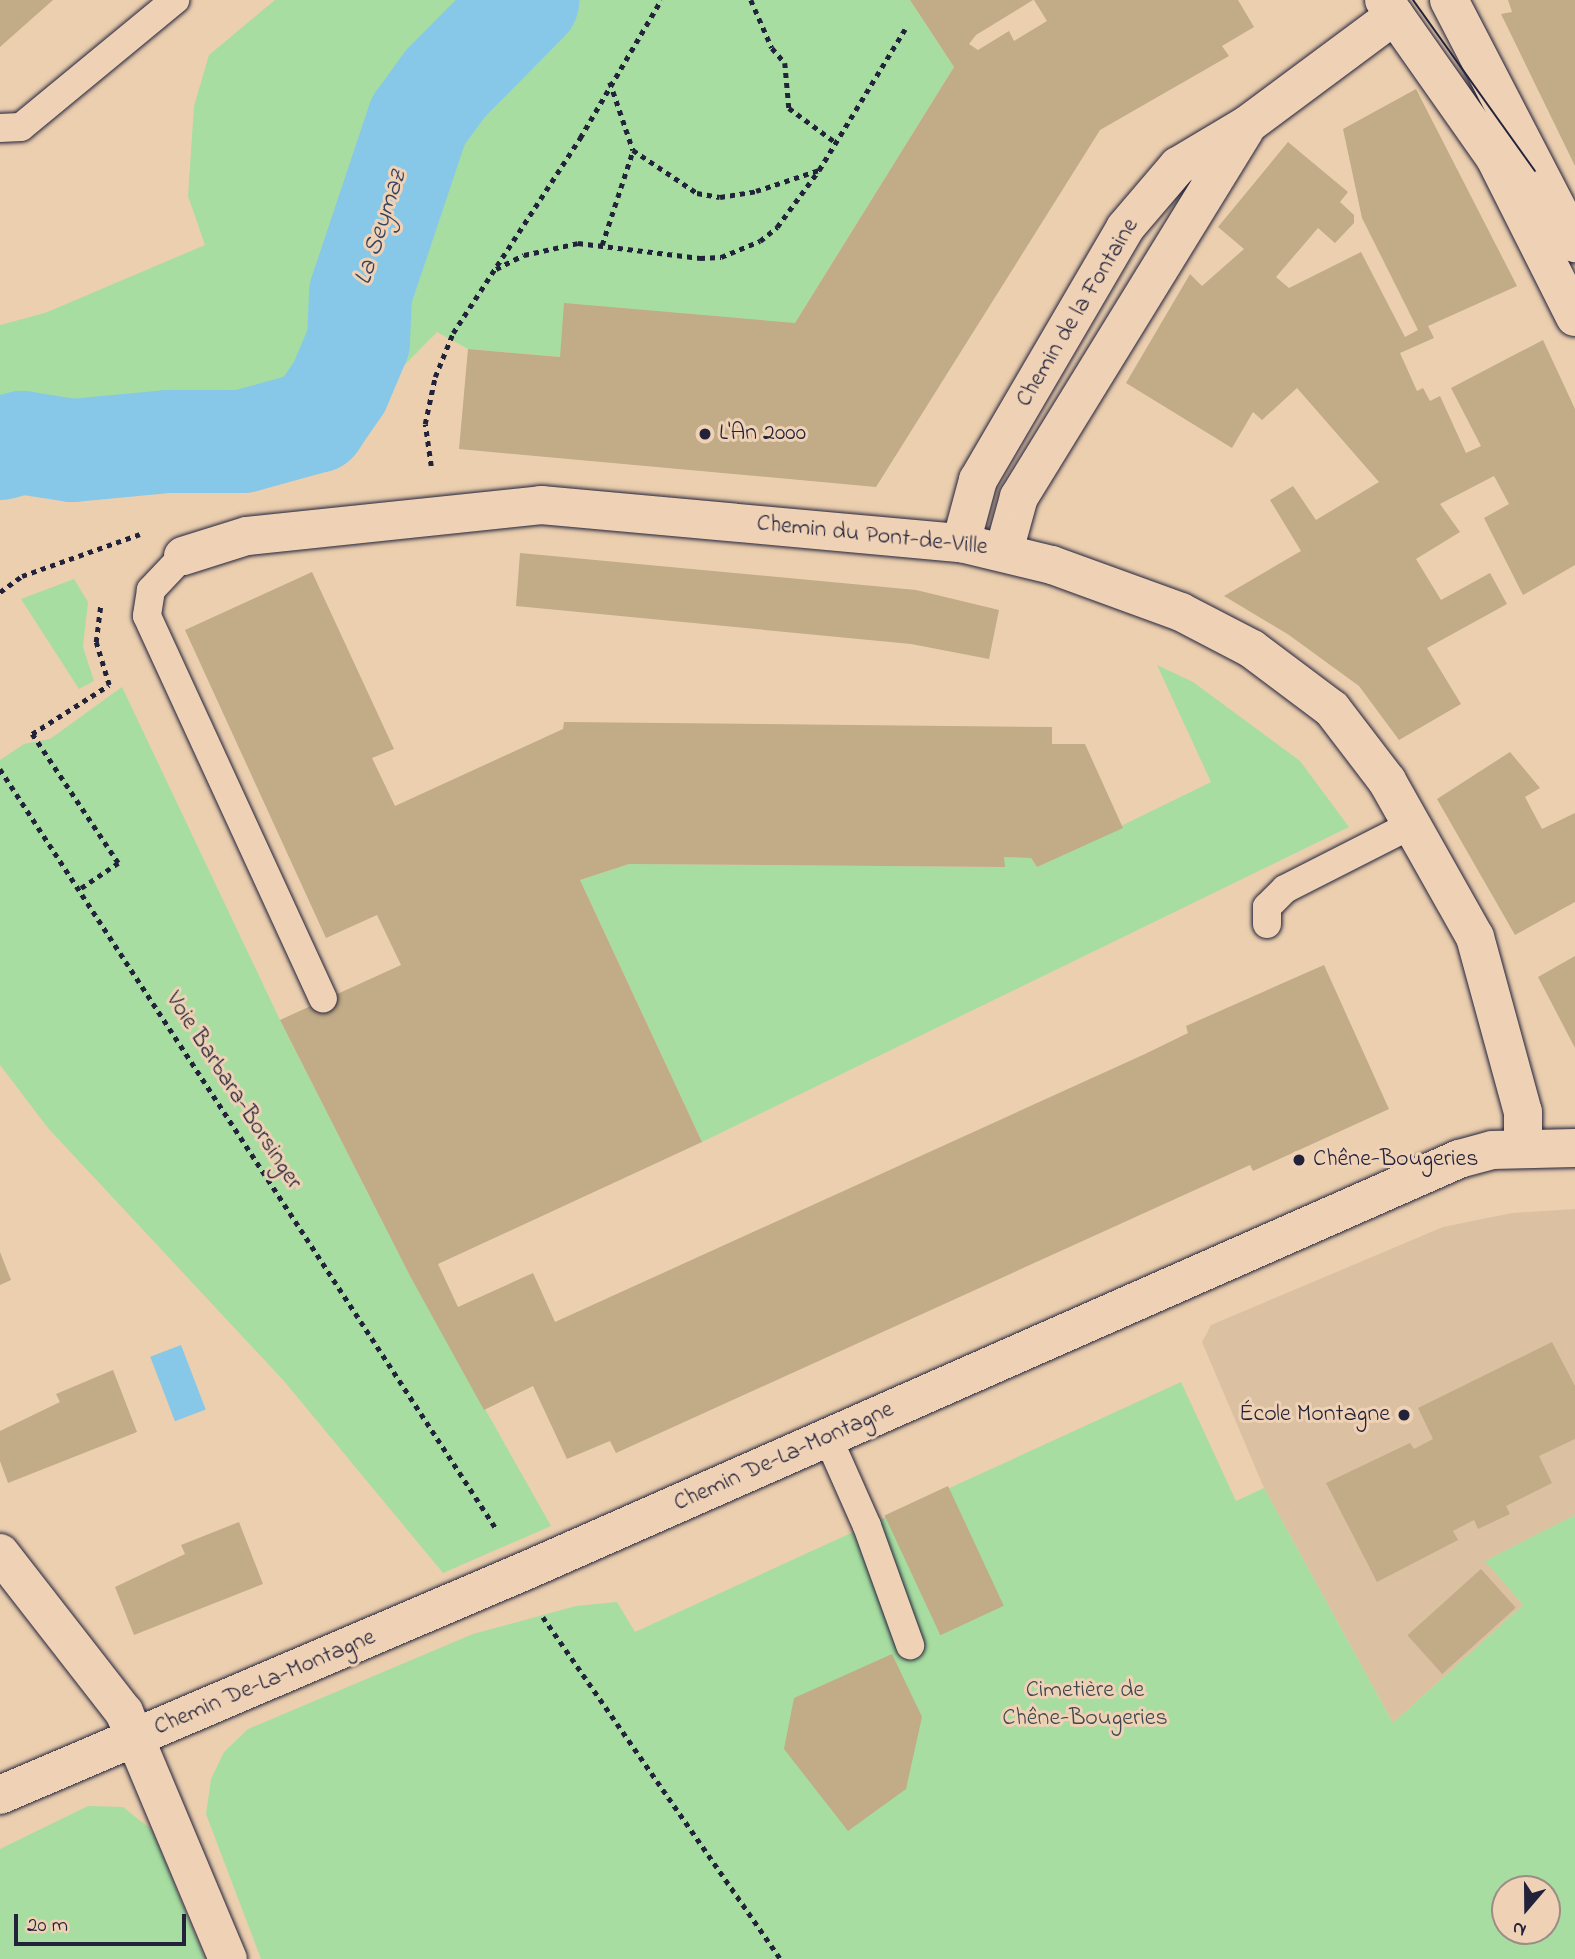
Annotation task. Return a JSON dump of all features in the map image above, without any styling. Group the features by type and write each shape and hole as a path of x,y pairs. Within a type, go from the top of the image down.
{"street":[{"path":"1449,0 1535,171 1575,243"},
{"path":"1397,18 1495,158 1575,317"},
{"name":"Chemin de la Fontaine","path":"961,543 978,480 1125,228 1178,166 1248,125 1397,18"},
{"name":"Chemin de la Fontaine","path":"1004,551 1019,497 1248,125"},
{"name":"Chemin du Pont-de-Ville","path":"183,556 247,536 541,505 961,543 1004,551 1124,589 1214,627 1252,649 1332,709 1372,757 1413,824 1475,937 1523,1112 1523,1149"},
{"name":"Chemin De-La-Montagne","path":"0,1795 138,1739 1459,1159 1523,1149 1575,1148"},
{"path":"0,1553 102,1680 138,1739 228,1959"}],"lane":[{"path":"0,128 21,127 175,0"},
{"path":"1397,18 1535,171"},
{"path":"183,556 151,590 147,616 323,998"},
{"path":"1266,923 1267,906 1286,889 1413,824"},
{"path":"828,1438 867,1526 910,1645"}],"path":[{"path":"431,472 425,424 435,377 453,334 661,0"},
{"path":"751,0 772,48 785,63 789,108 835,142"},
{"path":"495,270 544,249 602,245 700,258 742,250 777,227 819,170 905,29"},
{"path":"602,245 634,150 610,81"},
{"path":"634,150 707,196 755,191 819,170"},
{"path":"81,888 118,863 32,734 109,685"},
{"name":"Voie Barbara-Borsinger","path":"0,769 81,888 433,1435"},
{"path":"660,1791 781,1959"}],"shaded area":[{"name":"École Montagne","path":"1575,1209 1575,1515 1486,1561 1523,1605 1393,1723 1264,1488 1202,1342 1211,1325 1443,1227 1512,1213"}],"green space":[{"path":"275,0 910,0 954,67 795,323 560,357 468,349 437,332 358,412 333,430 296,443 146,472 62,458 0,464 0,325 45,313 205,245 188,196 194,106 209,55"},
{"path":"74,579 88,602 83,647 94,681 79,689 21,599"},
{"path":"1157,665 1193,682 1300,761 1349,827 702,1142 580,880 629,864 1004,867 1004,857 1031,858 1037,867 1211,782"},
{"path":"122,687 280,1020 410,1276 551,1526 443,1573 284,1381 48,1128 0,1065 0,760 24,744 50,739"},
{"name":"Cimetière de Chêne-Bougeries","path":"1181,1382 1236,1501 1264,1488 1393,1723 1523,1605 1485,1561 1575,1515 1575,1959 261,1959 206,1814 211,1779 224,1752 248,1729 473,1634 576,1606 617,1602 635,1632"},
{"path":"88,1806 123,1807 152,1830 205,1959 0,1959 0,1849"}],"water":[{"path":"181,1345 206,1409 175,1421 150,1357"}],"building":[{"path":"0,0 53,0 0,47"},
{"path":"910,0 1033,0 976,35 969,44 978,50 1009,31 1014,41 1047,21 1034,0 1238,0 1254,27 1222,46 1229,56 1100,130 876,487 459,449 468,349 560,357 564,303 795,323 954,67"},
{"path":"1508,0 1575,0 1575,166 1501,14 1512,12"},
{"path":"1416,89 1517,286 1428,326 1434,338 1400,353 1417,391 1423,388 1430,401 1440,396 1466,453 1481,446 1451,388 1543,340 1575,409 1575,565 1523,595 1484,518 1509,504 1494,476 1440,504 1460,532 1416,559 1441,600 1490,573 1507,604 1427,648 1461,704 1399,740 1359,686 1289,635 1224,596 1301,551 1270,500 1293,486 1316,520 1379,482 1297,388 1262,420 1253,412 1232,448 1126,383 1190,274 1202,286 1244,249 1218,227 1288,142 1348,192 1340,202 1354,215 1354,223 1335,243 1318,228 1276,277 1289,288 1361,252 1405,337 1418,330 1362,218 1343,129"},
{"path":"520,553 916,590 999,610 989,659 911,644 516,606"},
{"path":"312,572 394,749 372,758 395,806 563,729 564,722 1052,727 1052,744 1085,744 1123,828 1037,867 1031,858 1004,857 1005,867 629,864 580,880 702,1142 438,1264 458,1307 533,1273 555,1322 1145,1054 1188,1033 1186,1026 1324,965 1389,1109 1253,1171 1250,1165 616,1453 610,1441 567,1459 533,1386 484,1410 410,1276 280,1020 401,965 377,915 326,938 185,630"},
{"path":"1510,752 1540,788 1525,797 1542,829 1575,813 1575,902 1515,935 1437,799"},
{"path":"1575,956 1575,1048 1538,977"},
{"path":"0,1252 11,1280 0,1285"},
{"path":"1552,1342 1575,1386 1575,1439 1539,1456 1552,1483 1506,1506 1510,1514 1478,1529 1474,1520 1453,1531 1458,1540 1377,1582 1326,1483 1410,1443 1414,1449 1433,1439 1418,1408"},
{"path":"113,1370 137,1432 8,1483 0,1461 0,1431 60,1402 56,1394"},
{"path":"948,1486 1004,1606 940,1635 885,1516"},
{"path":"239,1522 263,1584 134,1635 115,1587 185,1554 181,1545"},
{"path":"1481,1569 1516,1608 1442,1674 1407,1635"},
{"path":"892,1654 922,1717 906,1789 848,1831 784,1749 794,1698"}],"waterway":[{"name":"La Seymaz","path":"0,448 21,442 72,450 168,441 242,441 315,421 339,386 358,341 360,293 418,120 445,83 527,0"}],"tram line":[{"path":"1413,0 1535,171"}],"place":[{"name":"L'An 2000","path":"705,434"},
{"name":"Chêne-Bougeries","path":"1299,1160"},
{"name":"École Montagne","path":"1404,1415"}]}
